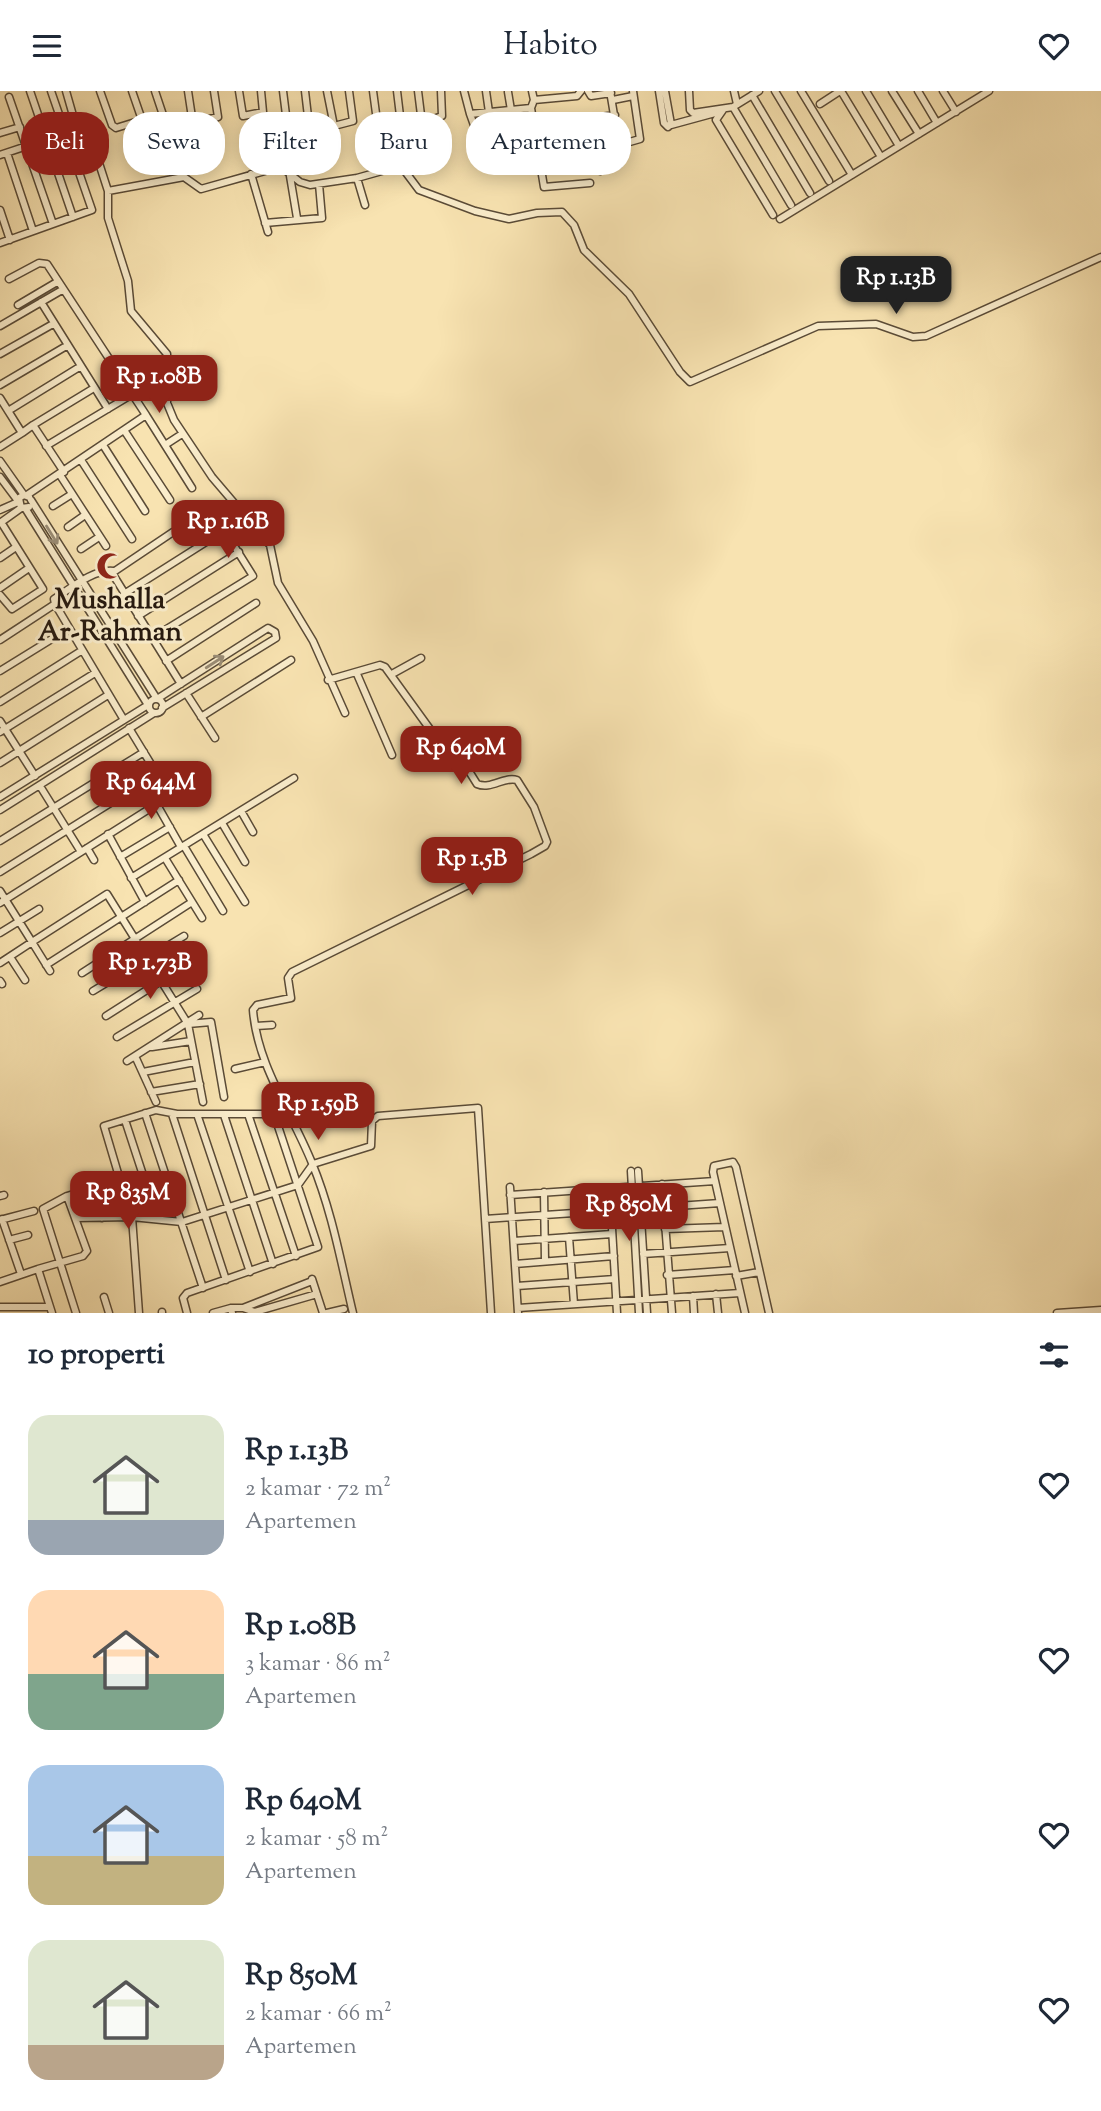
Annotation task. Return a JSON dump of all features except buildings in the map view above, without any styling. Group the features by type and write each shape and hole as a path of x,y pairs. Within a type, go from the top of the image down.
{"street":[{"path":"30,91 37,112"},
{"path":"51,91 58,112"},
{"path":"66,91 80,140 98,160 108,191 108,218 128,281 131,311 167,354 167,403 182,434 212,477 270,545 278,583 313,641 328,680 345,713"},
{"path":"100,91 112,125 116,128 142,120 132,91"},
{"path":"155,91 163,112"},
{"path":"160,101 162,91"},
{"path":"188,91 191,112"},
{"path":"214,91 217,112"},
{"path":"239,91 240,111 243,116 262,114 261,91"},
{"path":"283,91 290,129 309,125 305,91"},
{"path":"327,91 334,127 353,121 349,91"},
{"path":"373,91 376,112"},
{"path":"397,91 399,112"},
{"path":"418,91 421,112"},
{"path":"441,91 442,112"},
{"path":"464,91 469,112"},
{"path":"486,91 489,112"},
{"path":"532,91 532,112"},
{"path":"534,100 575,96 581,91"},
{"path":"588,91 591,96 633,93 640,139 631,142"},
{"path":"659,91 664,124 671,125 735,106 759,91"},
{"path":"665,91 671,125"},
{"path":"689,91 692,113 723,110"},
{"path":"733,91 735,106 792,205"},
{"path":"775,91 829,181"},
{"path":"801,91 852,175"},
{"path":"820,104 840,91 881,157"},
{"path":"866,91 899,146"},
{"path":"892,91 919,134"},
{"path":"918,91 937,123"},
{"path":"943,91 956,112"},
{"path":"969,91 975,100"},
{"path":"723,110 716,120 776,217 852,175 989,91"},
{"path":"508,92 511,110"},
{"path":"752,95 810,193"},
{"path":"9,97 21,130"},
{"path":"496,112 531,108"},
{"path":"0,133 20,127"},
{"path":"21,148 3,154 33,231"},
{"path":"290,176 300,182 319,184 401,167 419,190 482,213 509,219 537,213 562,212 573,225 583,249 629,294 680,372 690,382 818,326 876,324 913,337 926,336 1101,257"},
{"path":"36,175 53,224"},
{"path":"59,175 73,217"},
{"path":"0,243 92,210 80,175"},
{"path":"108,191 184,177 201,189 248,175"},
{"path":"251,175 268,232"},
{"path":"543,175 546,189 590,183"},
{"path":"290,176 297,218"},
{"path":"357,178 365,205"},
{"path":"265,223 323,217 319,184"},
{"path":"0,210 10,240"},
{"path":"9,279 43,262 47,264 192,488"},
{"path":"18,305 57,282"},
{"path":"0,326 62,290"},
{"path":"41,302 108,409"},
{"path":"0,354 53,324"},
{"path":"0,385 68,345"},
{"path":"8,411 81,366"},
{"path":"0,447 94,388"},
{"path":"46,446 131,394"},
{"path":"0,398 22,433"},
{"path":"0,595 12,609 43,587 0,523 27,497 146,415"},
{"path":"33,425 106,547"},
{"path":"124,430 170,500"},
{"path":"165,445 182,434"},
{"path":"103,445 145,511"},
{"path":"81,460 132,539"},
{"path":"1,466 27,497 131,655 162,708"},
{"path":"0,477 154,713"},
{"path":"53,506 72,494"},
{"path":"0,510 20,505 27,497"},
{"path":"68,527 85,515"},
{"path":"124,594 223,527 239,552 253,576 152,638"},
{"path":"124,720 68,629 54,604 54,599 70,581 108,570 113,571 173,532"},
{"path":"82,549 99,537"},
{"path":"0,558 16,547"},
{"path":"138,616 239,552"},
{"path":"0,588 29,568"},
{"path":"113,571 124,594 181,684"},
{"path":"166,661 256,603"},
{"path":"0,640 54,604"},
{"path":"0,797 268,628 275,632 276,638 0,810"},
{"path":"0,671 68,629"},
{"path":"0,702 81,651"},
{"path":"121,661 131,655"},
{"path":"392,674 421,658"},
{"path":"201,716 291,660"},
{"path":"328,680 357,674 380,665 392,674 432,732 454,759 467,768 477,784 486,786 511,778 517,780 534,807 546,843 408,916 292,972 288,978 291,998 256,1006 253,1011 265,1062 313,1164 332,1223 353,1313"},
{"path":"3,731 95,673"},
{"path":"357,674 392,755"},
{"path":"187,693 215,738"},
{"path":"0,763 108,695"},
{"path":"0,721 3,731 35,776"},
{"path":"116,725 121,734"},
{"path":"0,872 157,774 130,728"},
{"path":"0,841 144,752"},
{"path":"131,878 294,778"},
{"path":"144,782 223,911"},
{"path":"40,786 67,829 93,860"},
{"path":"3,901 52,874 68,860 157,804"},
{"path":"241,811 253,832"},
{"path":"222,823 245,862"},
{"path":"120,857 170,827"},
{"path":"108,834 145,902"},
{"path":"203,834 245,902"},
{"path":"165,857 202,918"},
{"path":"68,860 74,868"},
{"path":"0,891 3,901 48,968 179,880"},
{"path":"0,963 107,894 188,1024 204,1102"},
{"path":"82,973 192,902"},
{"path":"0,933 39,909"},
{"path":"93,991 184,936"},
{"path":"10,957 25,980"},
{"path":"106,1016 186,965"},
{"path":"117,1037 197,989"},
{"path":"127,1061 199,1015"},
{"path":"188,1024 211,1022 224,1097"},
{"path":"256,1026 272,1025"},
{"path":"149,1048 191,1041"},
{"path":"135,1056 156,1102"},
{"path":"142,1072 195,1062"},
{"path":"235,1069 265,1062"},
{"path":"151,1092 200,1084"},
{"path":"75,1218 132,1217 182,1221 205,1215 298,1185 313,1164 371,1146 372,1121 377,1116 478,1108 491,1313"},
{"path":"139,1313 132,1217 103,1128 160,1110 172,1114 275,1114 318,1245 296,1256 184,1296 187,1313"},
{"path":"145,1113 203,1288"},
{"path":"172,1114 226,1280"},
{"path":"197,1114 250,1272"},
{"path":"248,1114 296,1256"},
{"path":"224,1115 273,1264"},
{"path":"125,1120 157,1218"},
{"path":"742,1313 714,1166 735,1164 769,1313"},
{"path":"634,1171 643,1254 642,1300 639,1313"},
{"path":"76,1313 43,1209 67,1196 120,1180"},
{"path":"510,1195 715,1181"},
{"path":"662,1184 672,1313"},
{"path":"635,1186 633,1209 642,1300 647,1313"},
{"path":"510,1187 518,1311 574,1304 740,1293"},
{"path":"93,1188 103,1218"},
{"path":"544,1192 545,1261"},
{"path":"0,1282 62,1263 87,1251 67,1196"},
{"path":"663,1207 720,1203"},
{"path":"485,1220 633,1209"},
{"path":"21,1274 1,1219 34,1211"},
{"path":"611,1211 617,1313"},
{"path":"665,1229 725,1227"},
{"path":"513,1241 612,1234"},
{"path":"9,1240 28,1235"},
{"path":"569,1237 574,1304"},
{"path":"643,1254 730,1248"},
{"path":"515,1264 614,1256"},
{"path":"0,1307 10,1310 51,1310 38,1269"},
{"path":"667,1275 759,1272"},
{"path":"213,1313 243,1308 312,1279 325,1313 344,1309"},
{"path":"517,1286 615,1279"},
{"path":"243,1308 255,1312 317,1294"},
{"path":"716,1294 718,1313"},
{"path":"693,1296 694,1313"},
{"path":"104,1297 109,1313"},
{"path":"1057,1313 1101,1310"}],"place":[{"name":"Mushalla Ar-Rahman","path":"110,566"}]}
